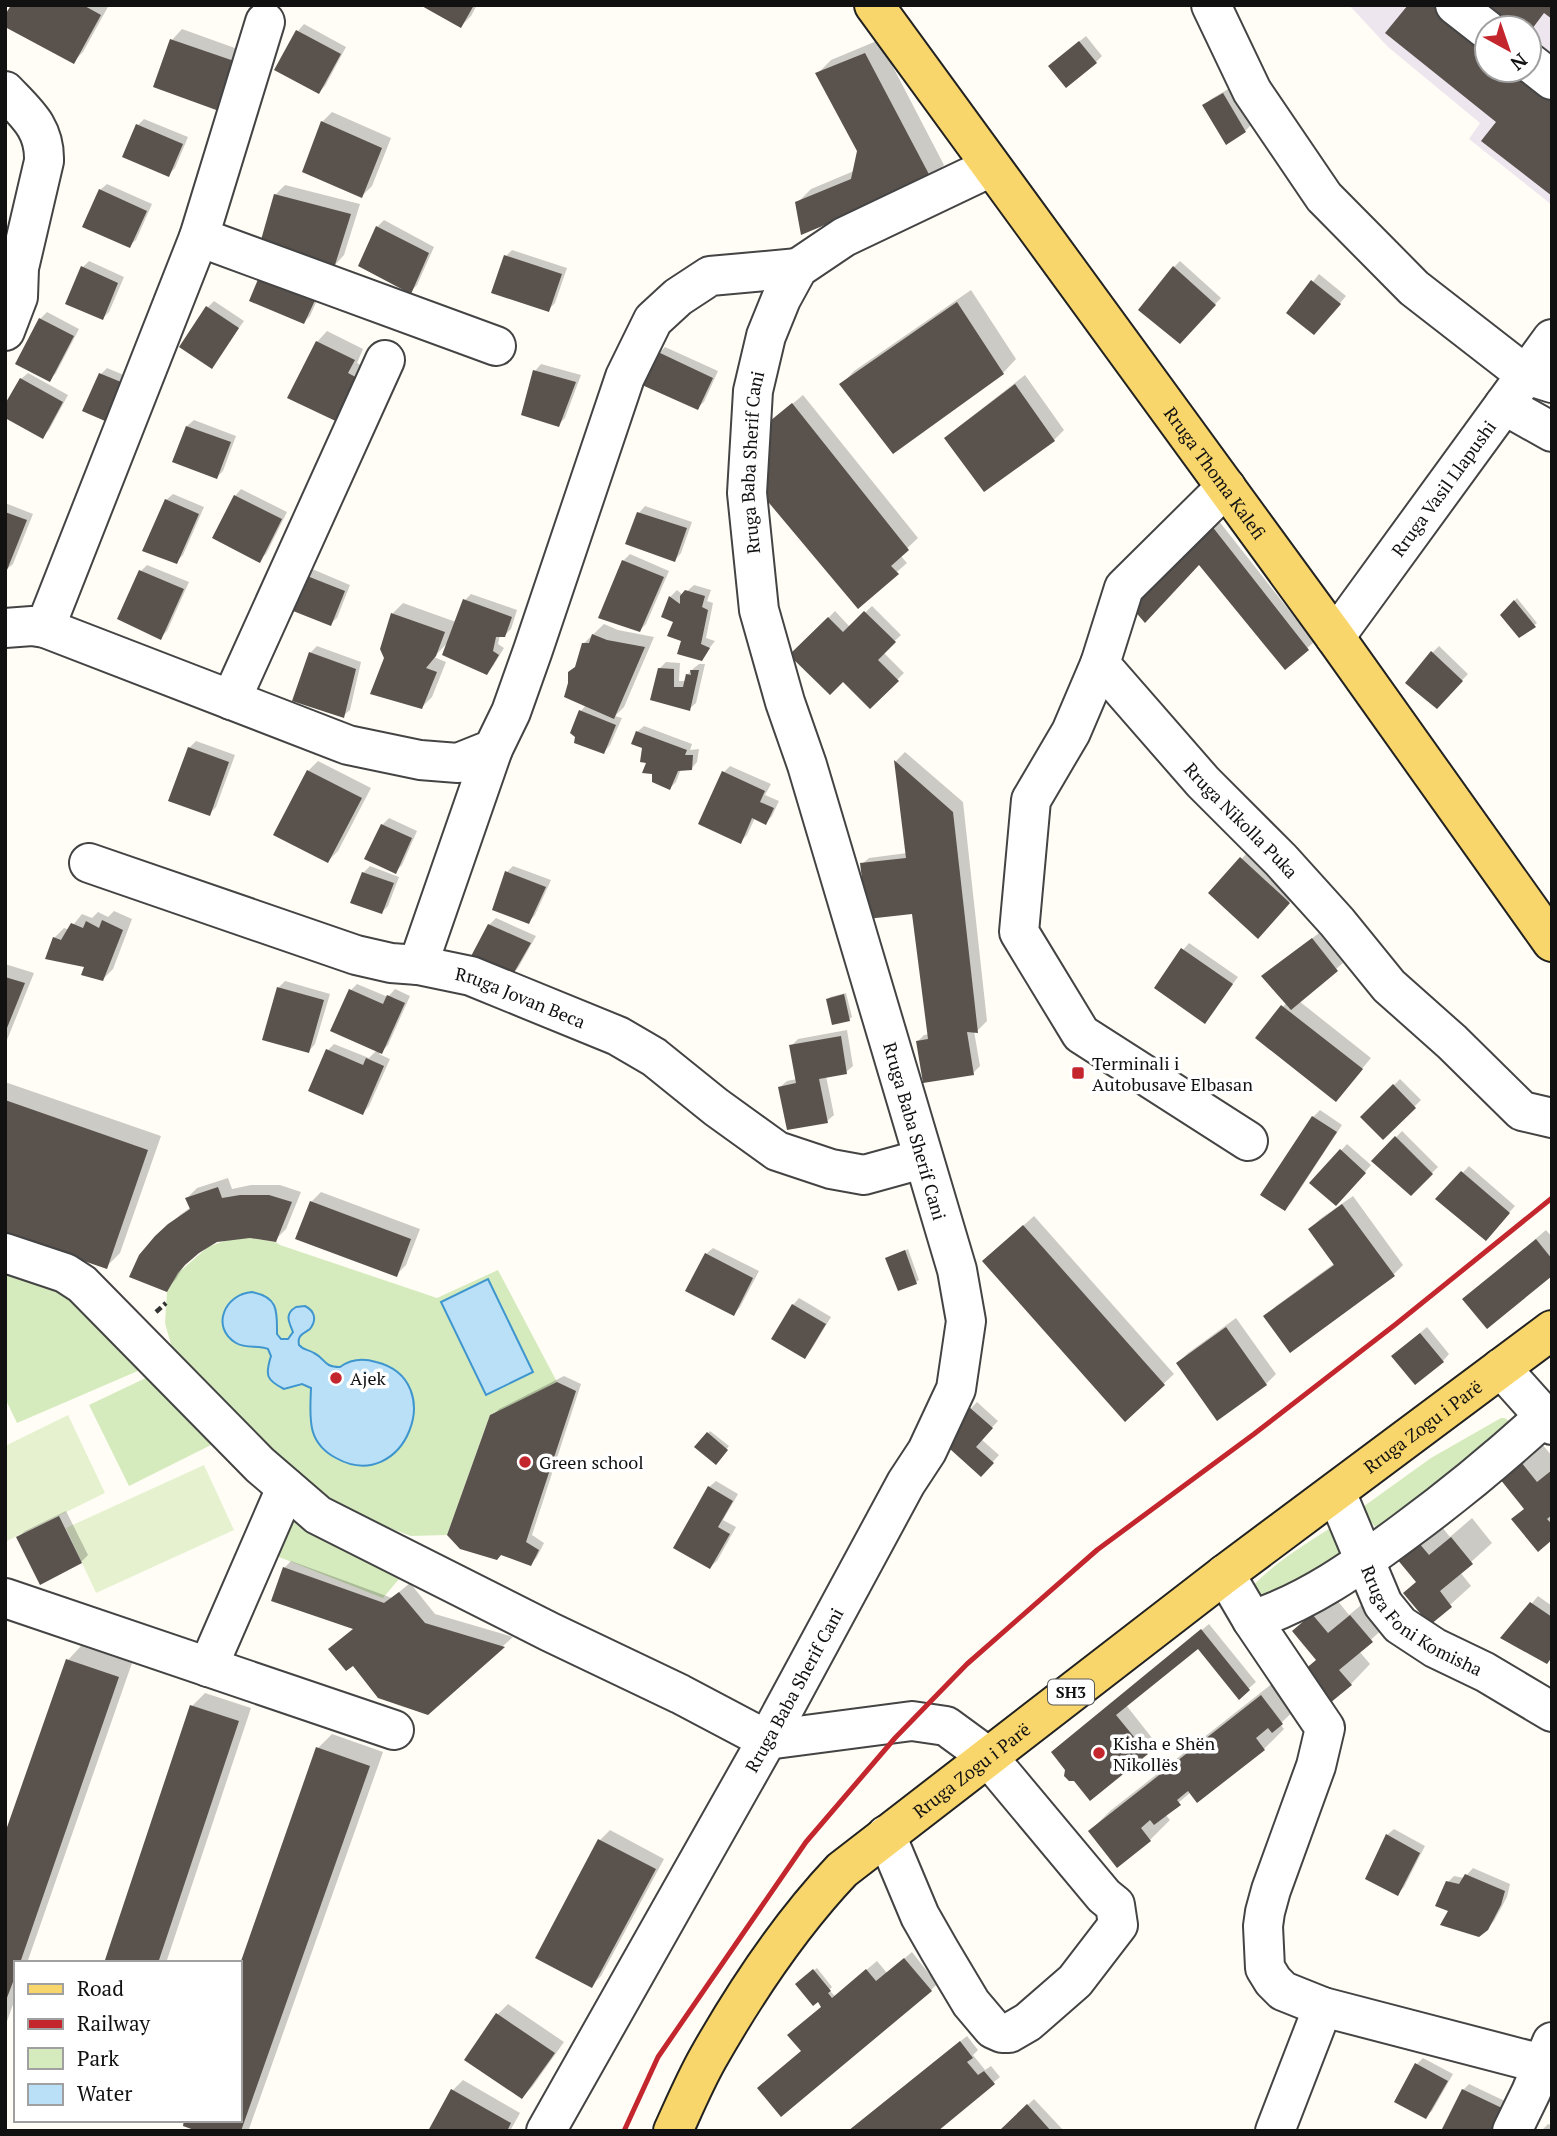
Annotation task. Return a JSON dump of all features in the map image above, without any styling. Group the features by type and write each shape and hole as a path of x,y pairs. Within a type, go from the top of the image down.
{"main road":[{"name":"Rruga Thoma Kalefi","path":"874,5 1335,637 1552,942"},
{"name":"Rruga Zogu i Parë","path":"673,2131 706,2060 720,2037 795,1924 842,1870 1225,1574 1552,1330"}],"street":[{"path":"1211,5 1252,91 1324,197 1414,288 1539,379"},
{"path":"1455,5 1473,19"},
{"path":"46,628 199,237 265,22"},
{"path":"5,92 37,127 44,146 44,161 19,268 18,297 5,331"},
{"name":"Rruga Baba Sherif Cani","path":"546,2131 767,1740 906,1483 927,1451 956,1389 967,1321 957,1270 758,610 747,493 753,391 766,336 781,299 799,268 844,237 991,167"},
{"path":"199,237 496,346"},
{"path":"418,965 493,749 511,712 563,566 625,377 653,320 678,296 710,276 799,268"},
{"name":"Rruga Vasil Llapushi","path":"1335,637 1504,405 1539,379 1552,339"},
{"path":"230,700 385,360"},
{"path":"1504,405 1552,432"},
{"path":"1226,487 1124,588 1100,664 1071,732 1031,800 1019,932 1081,1034 1248,1141"},
{"path":"5,628 46,628 348,745 391,755 458,763 493,749"},
{"name":"Rruga Nikolla Puka","path":"1100,664 1203,782 1281,860 1389,986 1452,1042 1522,1111 1552,1118"},
{"name":"Rruga Jovan Beca","path":"89,863 356,955 471,976 618,1037 654,1057 716,1107 778,1151 831,1169 864,1175 922,1159"},
{"path":"5,1253 65,1273 82,1284 260,1465 318,1515 550,1632 680,1694 767,1740 912,1721 946,1726 987,1756 1104,1896 1115,1905 1118,1925 1075,1981 1028,2022 1002,2034 993,2029 971,2003 920,1916 886,1835"},
{"path":"1252,1620 1308,1596 1366,1560 1548,1421 1501,1368"},
{"path":"208,1667 286,1488"},
{"name":"Rruga Foni Komisha","path":"1336,1492 1382,1604 1400,1625 1434,1648 1485,1672 1552,1712"},
{"path":"1225,1574 1252,1620 1325,1728 1316,1766 1270,1890 1263,1926 1265,1968 1283,1991 1322,2007 1544,2075 1511,2131"},
{"path":"5,1598 394,1730"},
{"path":"1275,2131 1322,2007"}],"shaded area":[{"path":"1349,5 1552,5 1552,205 1469,139 1480,123 1388,47"}],"green space":[{"name":"Ajek","path":"250,1238 276,1242 437,1298 498,1270 557,1382 490,1415 447,1535 411,1536 321,1502 187,1369 172,1348 165,1323 167,1292 178,1273 208,1247 227,1240"},
{"path":"5,1265 76,1290 147,1367 17,1423 5,1398"},
{"path":"152,1375 217,1442 129,1486 89,1405"},
{"path":"68,1415 105,1493 5,1542 5,1446"},
{"path":"1501,1418 1512,1424 1382,1535 1360,1509 1431,1458"},
{"path":"204,1465 234,1530 96,1593 66,1528"},
{"path":"285,1515 404,1573 383,1598 269,1553"},
{"path":"1336,1524 1357,1552 1260,1601 1253,1586 1282,1560"}],"water":[{"path":"488,1279 533,1372 486,1395 441,1302"},
{"name":"Ajek","path":"242,1294 261,1294 272,1302 276,1312 277,1334 281,1339 288,1339 293,1332 288,1318 290,1312 296,1307 305,1306 311,1310 314,1319 310,1329 299,1339 299,1345 303,1348 318,1355 330,1366 340,1367 353,1361 366,1360 398,1373 411,1390 414,1410 409,1431 398,1449 381,1462 360,1466 326,1452 312,1428 311,1388 302,1384 284,1389 274,1383 268,1376 271,1356 268,1349 240,1345 228,1336 224,1329 224,1312 228,1305"}],"building":[{"path":"11,5 83,5 101,15 74,64 5,27 5,15"},
{"path":"420,5 474,5 461,28"},
{"path":"1408,5 1444,5 1473,28 1473,84 1543,83 1552,90 1552,196 1481,141 1496,122 1385,33"},
{"path":"1472,5 1552,5 1552,19 1544,13 1483,14"},
{"path":"296,30 341,54 319,94 274,70"},
{"path":"170,39 237,62 219,111 153,87"},
{"path":"1079,41 1097,63 1066,88 1048,66"},
{"path":"865,53 932,180 801,235 795,202 851,179 857,151 815,73"},
{"path":"1223,93 1246,132 1226,145 1202,105"},
{"path":"321,121 382,148 362,198 302,172"},
{"path":"136,124 183,144 169,177 122,157"},
{"path":"99,189 147,211 130,248 82,227"},
{"path":"274,194 351,214 334,268 259,247"},
{"path":"376,226 429,253 411,294 358,266"},
{"path":"504,255 562,274 549,312 491,293"},
{"path":"81,266 118,283 103,320 65,304"},
{"path":"1173,266 1216,305 1180,344 1138,310"},
{"path":"261,272 317,296 304,324 249,301"},
{"path":"1311,280 1341,304 1314,335 1286,313"},
{"path":"957,302 1004,374 893,454 839,384"},
{"path":"206,306 239,328 212,369 179,347"},
{"path":"39,318 74,336 50,382 15,364"},
{"path":"316,341 355,360 348,373 365,382 344,425 287,398"},
{"path":"658,352 713,378 698,410 642,385"},
{"path":"533,370 576,382 559,427 521,415"},
{"path":"99,373 121,382 105,421 82,411"},
{"path":"20,378 63,402 43,439 5,418 5,404"},
{"path":"1015,384 1055,441 984,492 944,438"},
{"path":"792,403 909,550 891,566 899,574 858,609 759,491 759,430"},
{"path":"186,426 231,442 217,479 172,462"},
{"path":"234,495 282,519 260,563 212,538"},
{"path":"165,499 199,514 177,564 142,551"},
{"path":"5,512 27,520 5,575"},
{"path":"637,512 687,528 675,562 625,544"},
{"path":"1204,516 1309,650 1285,670 1199,565 1145,623 1127,602"},
{"path":"622,560 664,577 640,632 598,618"},
{"path":"139,570 184,589 161,640 117,619"},
{"path":"297,572 345,591 331,626 283,607"},
{"path":"685,590 705,596 702,607 708,610 701,644 710,648 702,661 677,654 681,641 667,636 673,622 661,617 669,596 680,604 680,596"},
{"path":"463,599 512,617 505,637 496,637 493,651 499,655 487,675 442,655"},
{"path":"1514,600 1536,627 1519,638 1500,615"},
{"path":"864,611 896,642 878,660 899,681 870,709 843,682 830,695 789,655 828,617 843,632"},
{"path":"391,613 445,632 436,656 426,668 437,672 422,709 370,694 384,658 380,649"},
{"path":"592,634 607,640 645,647 614,719 564,697 568,672 575,667 582,643 589,643"},
{"path":"1431,651 1463,681 1437,709 1405,683"},
{"path":"309,652 356,669 344,718 292,701"},
{"path":"658,668 674,669 674,687 683,687 686,674 691,675 690,670 699,670 690,711 650,700"},
{"path":"579,710 616,725 604,754 574,743 575,737 570,733"},
{"path":"636,731 687,750 685,755 693,755 692,770 678,771 670,790 652,782 652,774 642,773 646,763 640,762 642,748 631,744"},
{"path":"188,747 229,762 210,816 168,801"},
{"path":"894,760 953,812 978,1033 967,1032 974,1075 923,1083 916,1041 928,1039 912,914 867,919 860,863 906,858"},
{"path":"307,770 362,798 328,863 273,835"},
{"path":"722,771 765,791 760,802 774,808 766,825 752,818 741,844 698,824"},
{"path":"381,824 412,838 396,874 364,859"},
{"path":"1240,857 1290,903 1258,939 1208,893"},
{"path":"505,871 546,887 529,924 492,910"},
{"path":"362,872 394,883 382,914 350,903"},
{"path":"102,920 123,930 103,981 81,975 84,967 45,959 53,937 61,940 71,923 83,928 86,921 99,928"},
{"path":"488,924 531,943 512,976 469,960"},
{"path":"1312,938 1338,971 1291,1010 1261,976"},
{"path":"1181,948 1233,984 1205,1024 1154,988"},
{"path":"5,977 25,983 5,1033"},
{"path":"277,987 324,1000 309,1053 262,1040"},
{"path":"349,989 383,1004 387,995 405,1003 382,1054 330,1031"},
{"path":"844,994 850,1021 832,1025 826,999"},
{"path":"1281,1005 1363,1069 1336,1102 1255,1038"},
{"path":"841,1036 847,1074 819,1079 828,1123 787,1130 778,1087 796,1083 789,1045"},
{"path":"326,1049 363,1065 366,1058 384,1066 363,1115 308,1091"},
{"path":"1393,1084 1416,1108 1383,1140 1360,1117"},
{"path":"5,1100 148,1150 107,1269 5,1234"},
{"path":"1312,1116 1337,1132 1285,1211 1260,1195"},
{"path":"1395,1136 1433,1174 1411,1196 1371,1161"},
{"path":"1340,1149 1366,1173 1336,1206 1309,1183"},
{"path":"1461,1171 1510,1213 1486,1241 1435,1199"},
{"path":"218,1187 222,1198 269,1195 292,1202 276,1242 250,1238 217,1242 185,1265 167,1292 129,1277 139,1255 155,1236 190,1209 185,1198"},
{"path":"310,1201 411,1239 397,1277 295,1239"},
{"path":"1342,1204 1395,1276 1290,1353 1263,1316 1334,1265 1308,1229"},
{"path":"1023,1225 1165,1385 1125,1422 982,1261"},
{"path":"1536,1239 1552,1259 1552,1276 1487,1329 1462,1299"},
{"path":"905,1250 917,1284 898,1291 885,1258"},
{"path":"705,1253 753,1278 734,1316 685,1291"},
{"path":"792,1304 826,1324 805,1359 771,1339"},
{"path":"1226,1327 1267,1385 1217,1421 1176,1363"},
{"path":"1420,1333 1444,1362 1415,1385 1391,1356"},
{"name":"Green school","path":"557,1382 576,1391 526,1542 539,1550 531,1566 501,1555 497,1560 460,1549 447,1535 490,1415"},
{"path":"969,1407 993,1428 976,1447 994,1463 981,1477 940,1440"},
{"path":"707,1432 728,1450 716,1465 694,1447"},
{"path":"1521,1462 1537,1482 1552,1470 1552,1515 1547,1519 1552,1524 1552,1540 1538,1552 1511,1519 1524,1509 1500,1479"},
{"path":"708,1486 733,1501 718,1527 730,1534 710,1569 673,1548"},
{"path":"59,1516 82,1563 40,1585 16,1537"},
{"path":"1413,1536 1429,1555 1451,1537 1473,1564 1440,1591 1452,1607 1430,1625 1403,1593 1416,1582 1392,1553"},
{"path":"283,1567 384,1603 399,1592 425,1623 505,1647 428,1715 378,1698 353,1666 346,1671 328,1649 353,1629 271,1601"},
{"path":"1530,1602 1552,1617 1552,1657 1547,1664 1500,1638"},
{"path":"1312,1614 1328,1633 1350,1615 1373,1642 1339,1670 1352,1685 1330,1703 1303,1671 1316,1660 1292,1631"},
{"name":"Kisha e Shën Nikollës","path":"1201,1629 1250,1690 1239,1700 1198,1649 1116,1715 1148,1754 1090,1801 1074,1781 1069,1781 1064,1776 1065,1770 1051,1752"},
{"path":"66,1659 119,1677 21,1961 14,1961 14,1979 5,2003 5,1833"},
{"path":"1261,1695 1283,1724 1272,1733 1268,1728 1256,1738 1265,1750 1197,1803 1188,1791 1177,1800 1181,1805 1154,1825 1150,1820 1141,1828 1151,1841 1117,1868 1088,1831"},
{"path":"190,1705 239,1721 159,1961 105,1961"},
{"path":"316,1747 370,1766 241,2131 197,2131 183,2126 184,2122 242,2122 241,1961"},
{"path":"1386,1834 1420,1853 1398,1896 1365,1879"},
{"path":"598,1839 656,1869 592,1988 535,1958"},
{"path":"1465,1874 1505,1891 1488,1930 1479,1937 1440,1925 1448,1911 1435,1906 1446,1881 1459,1884"},
{"path":"904,1958 932,1991 781,2117 757,2088 801,2051 787,2035 821,2007 818,2002 813,2006 795,1984 813,1969 831,1991 828,1993 832,1998 866,1969 876,1981"},
{"path":"496,2013 555,2053 522,2099 464,2060"},
{"path":"960,2041 973,2058 967,2062 978,2075 984,2071 995,2084 938,2131 848,2131"},
{"path":"1415,2063 1448,2081 1426,2119 1394,2102"},
{"path":"451,2089 511,2123 507,2131 428,2131"},
{"path":"1462,2089 1504,2109 1493,2131 1441,2131"},
{"path":"1027,2104 1051,2131 999,2131"}],"railway":[{"path":"624,2131 658,2057 806,1842 895,1738 967,1664 1097,1550 1254,1434 1552,1198"}],"place":[{"name":"Terminali i Autobusave Elbasan","path":"1078,1073"},
{"name":"Ajek","path":"336,1378"},
{"name":"Green school","path":"525,1462"},
{"name":"Kisha e Shën Nikollës","path":"1099,1753"}]}
